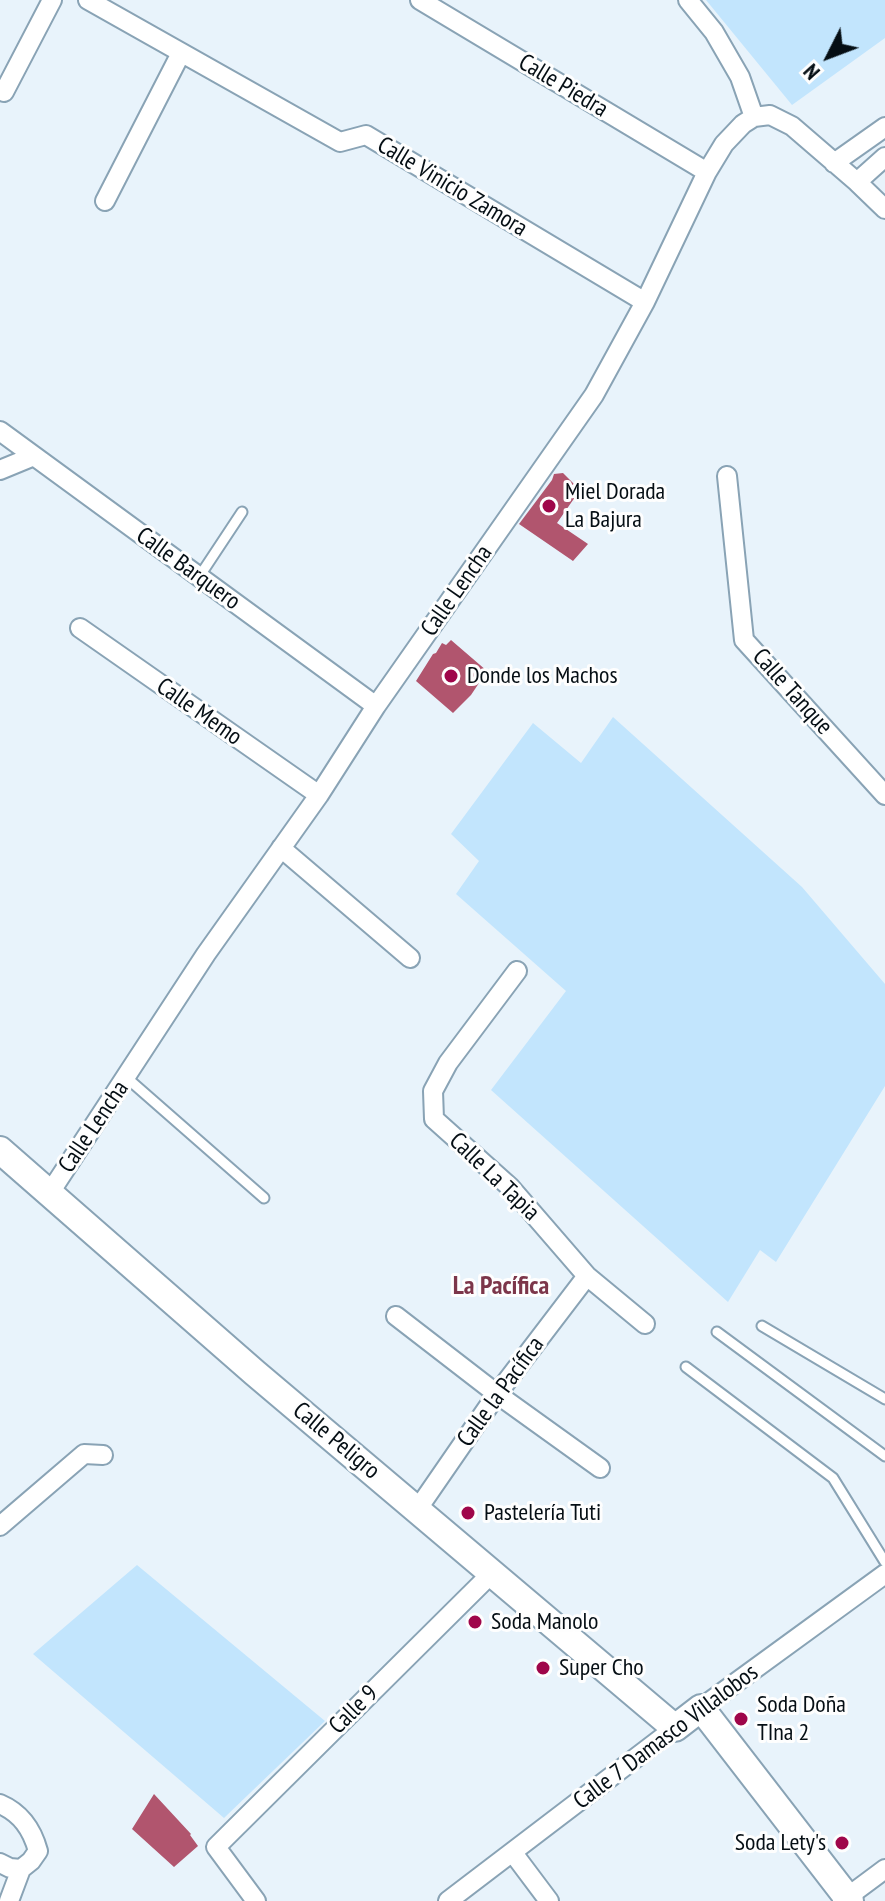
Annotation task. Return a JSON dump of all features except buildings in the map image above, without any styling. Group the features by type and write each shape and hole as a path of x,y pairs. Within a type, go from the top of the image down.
{"main road":[{"name":"Calle Peligro","path":"0,1150 255,1373 675,1728"},
{"name":"Calle 7 Damasco Villalobos","path":"675,1728 701,1708"},
{"path":"701,1708 847,1900"}],"street":[{"path":"4,92 52,0"},
{"name":"Calle Vinicio Zamora","path":"88,0 340,142 366,135 645,302"},
{"name":"Calle Piedra","path":"420,0 707,172"},
{"path":"688,0 714,32 740,77 754,117 770,115 792,126 885,209"},
{"path":"105,201 181,53"},
{"name":"Calle Lencha","path":"49,1194 206,954 594,395 645,302 707,172 724,144 754,117"},
{"path":"834,163 885,127"},
{"path":"857,182 885,157"},
{"name":"Calle Barquero","path":"0,431 376,706"},
{"path":"0,470 34,456"},
{"name":"Calle Tanque","path":"727,476 744,640 885,795"},
{"name":"Calle Memo","path":"80,628 319,795"},
{"path":"281,848 410,958"},
{"name":"Calle La Tapia","path":"517,971 448,1063 433,1091 434,1119 510,1187 587,1276 645,1324"},
{"name":"Calle la Pacífica","path":"417,1510 497,1394 587,1276"},
{"path":"396,1316 600,1468"},
{"path":"0,1526 84,1454 103,1455"},
{"name":"Calle 9","path":"256,1901 216,1847 491,1574"},
{"name":"Calle 7 Damasco Villalobos","path":"701,1708 885,1574"},
{"name":"Calle 7 Damasco Villalobos","path":"448,1901 675,1728"},
{"path":"0,1804 18,1814 35,1837 38,1851 21,1869 9,1901"},
{"path":"513,1853 549,1901"},
{"path":"0,1863 21,1869"},
{"path":"847,1900 885,1869"}],"lane":[{"path":"199,577 242,512"},
{"path":"127,1078 264,1198"},
{"path":"762,1326 885,1399"},
{"path":"717,1332 885,1456"},
{"path":"686,1367 833,1478 885,1562"}],"shaded area":[{"path":"706,0 885,0 885,38 792,105"},
{"path":"613,717 802,887 885,984 885,1086 776,1262 760,1250 728,1302 491,1090 566,991 456,894 479,861 451,834 533,723 581,763"},
{"path":"137,1565 325,1721 224,1818 33,1654"}],"place":[{"name":"Miel Dorada La Bajura","path":"549,506"},
{"name":"Donde los Machos","path":"451,676"},
{"name":"Pastelería Tuti","path":"468,1513"},
{"name":"Soda Manolo","path":"475,1622"},
{"name":"Super Cho","path":"543,1668"},
{"name":"Soda Doña TIna 2","path":"741,1719"},
{"name":"Soda Lety's","path":"842,1843"}],"district":[{"name":"La Pacífica","path":"501,1287"}]}
